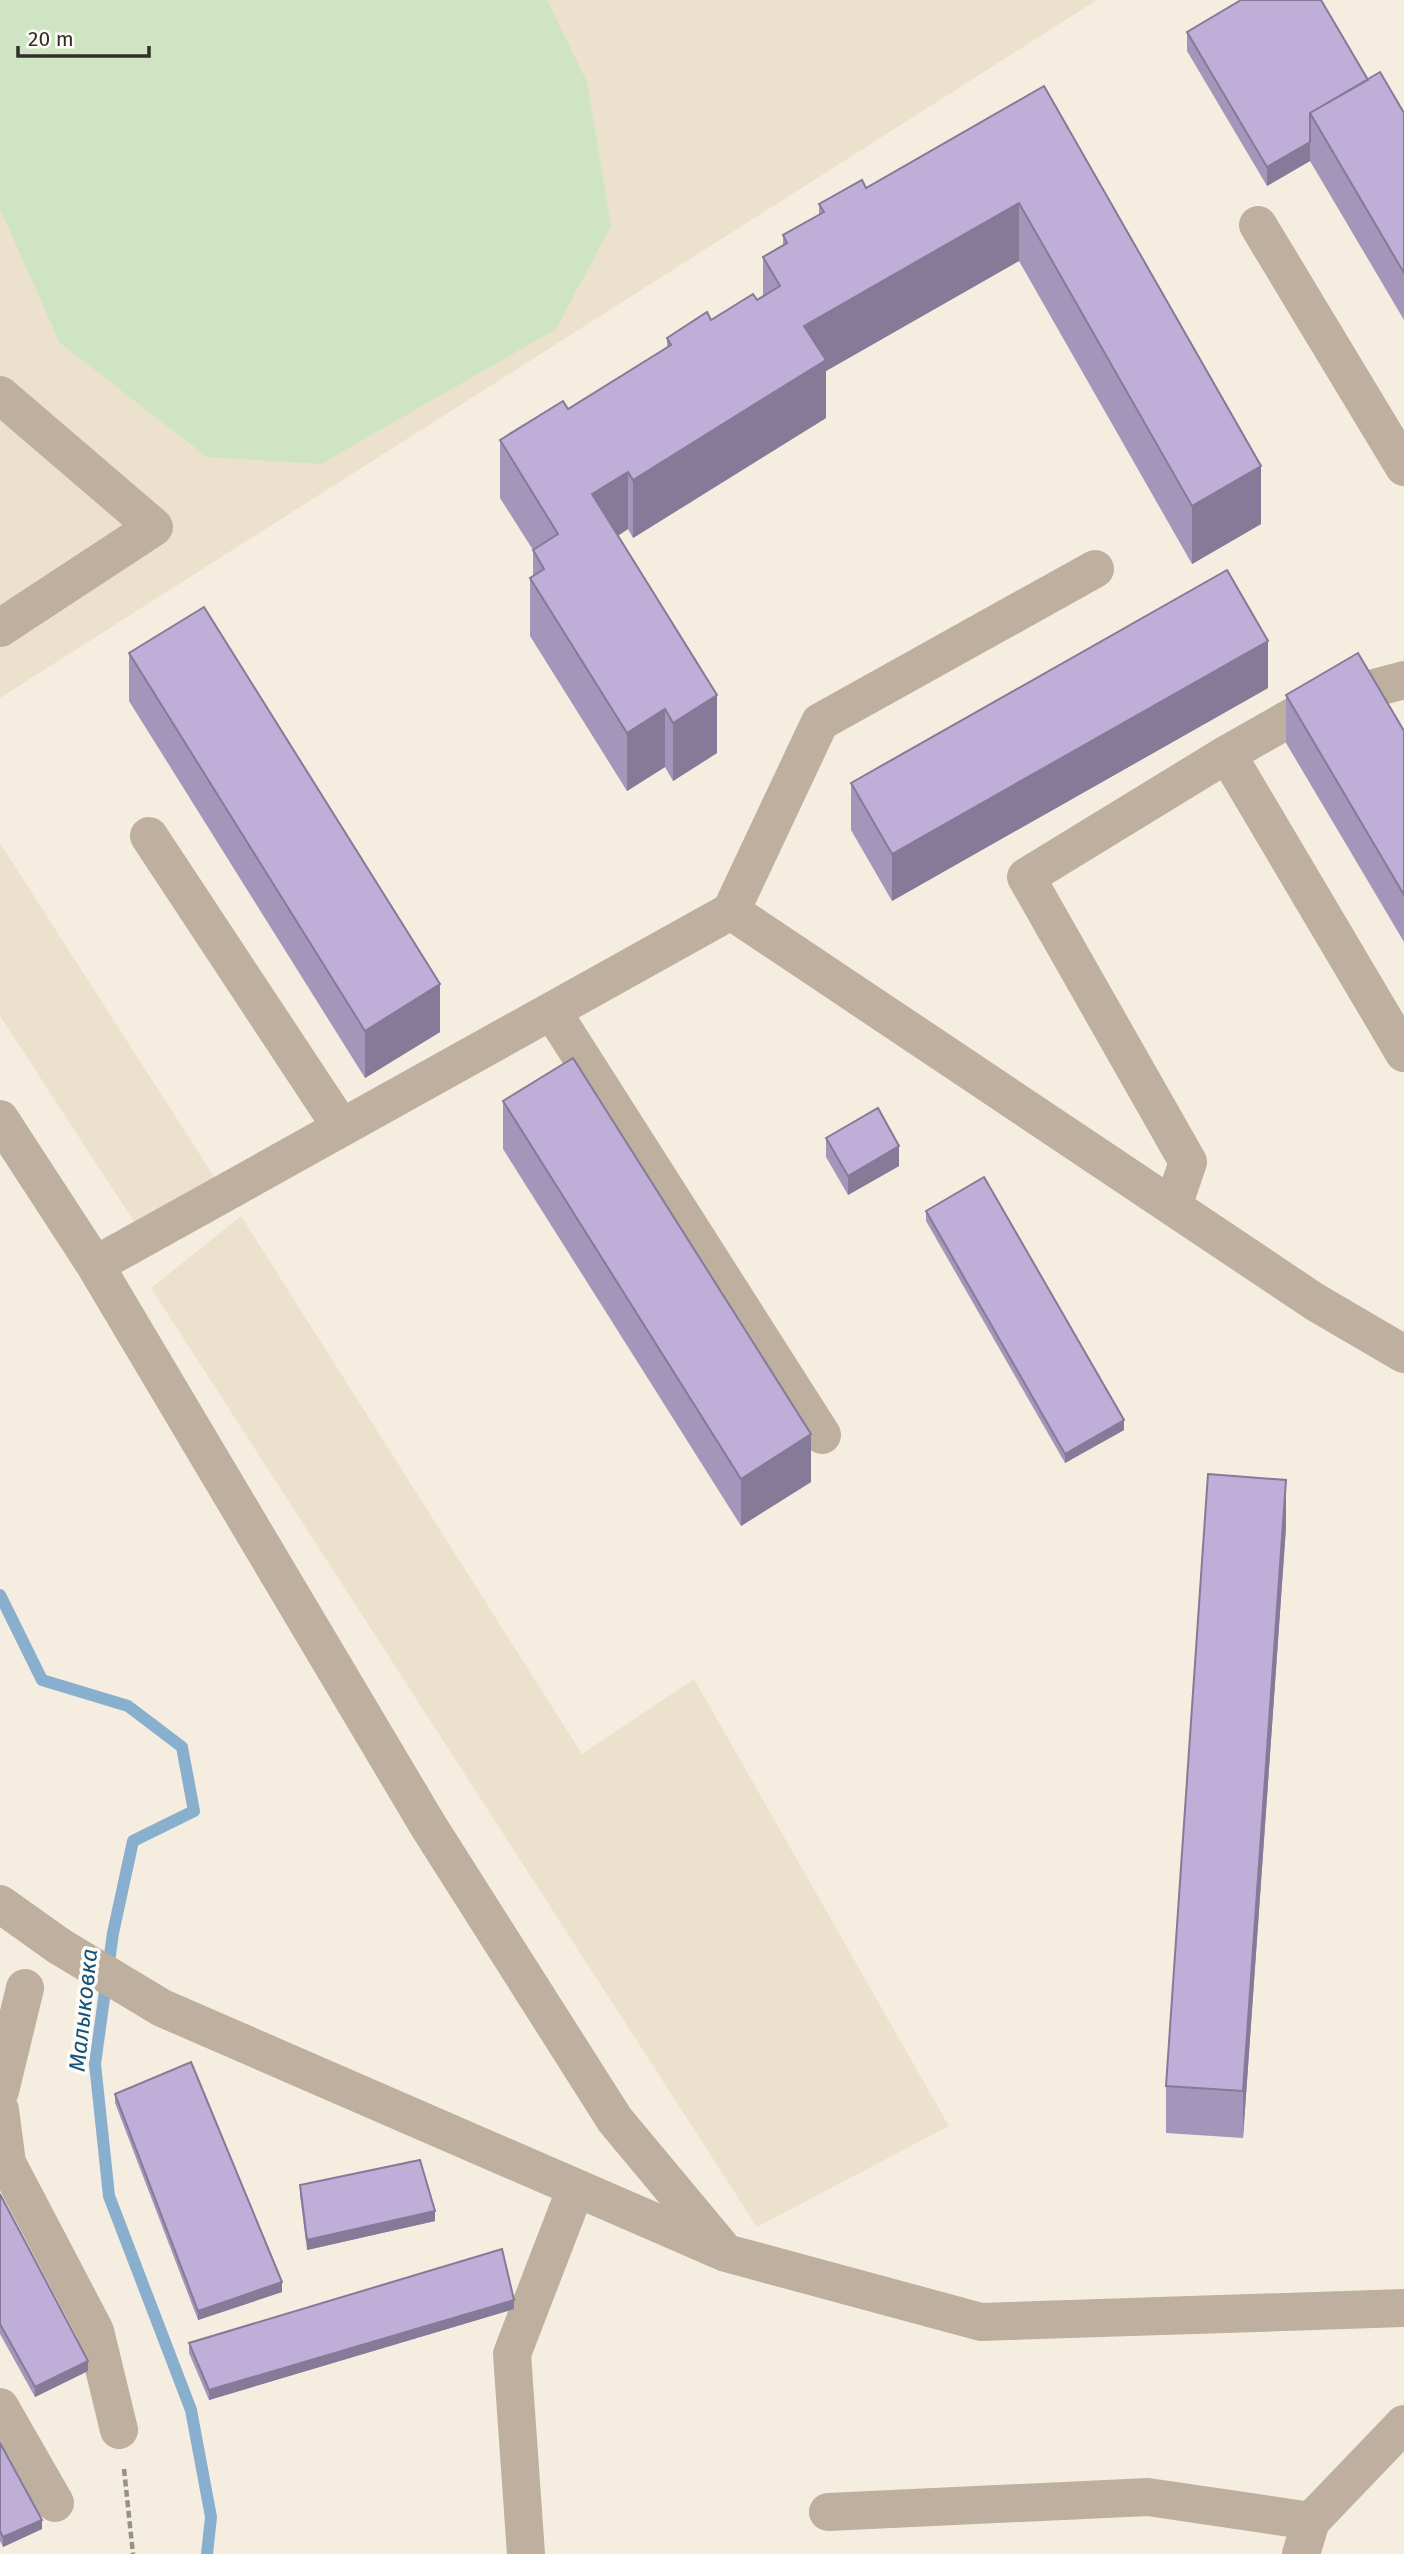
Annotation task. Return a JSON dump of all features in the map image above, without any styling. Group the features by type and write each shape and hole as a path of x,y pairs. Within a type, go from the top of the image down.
{"street":[{"path":"1258,225 1404,467"},
{"path":"0,395 154,527 0,628"},
{"path":"96,1265 731,911 820,722 1095,569"},
{"path":"1172,1206 1188,1162 1026,877 1227,754 1317,703 1404,680"},
{"path":"1227,754 1404,1052"},
{"path":"149,836 341,1127"},
{"path":"731,911 1315,1302 1404,1354"},
{"path":"552,1011 822,1435"},
{"path":"0,1119 96,1265 429,1827 592,2085 615,2120 726,2253"},
{"path":"0,1904 59,1946 162,2008 726,2253 981,2322 1404,2308"},
{"path":"0,2091 12,1994 59,1946"},
{"path":"0,2110 7,2163 95,2331 119,2430"},
{"path":"526,2554 512,2354 576,2188"},
{"path":"0,2407 55,2503"},
{"path":"828,2512 1148,2497 1306,2538 1404,2424"}],"path":[{"path":"119,2430 133,2554"}],"shaded area":[{"path":"0,0 1097,0 0,698"},
{"path":"0,843 222,1189 144,1237 0,1016"},
{"path":"241,1216 582,1754 694,1679 949,2126 757,2227 151,1288"}],"green space":[{"path":"0,0 547,0 587,82 611,226 556,329 321,464 207,457 60,343 0,209"}],"building":[{"path":"1241,0 1321,0 1368,80 1310,113 1310,142 1267,167 1187,32"},
{"path":"1380,72 1404,113 1404,273 1310,113"},
{"path":"1044,86 1261,466 1192,506 1019,203 804,326 826,360 633,480 628,472 592,494 717,695 673,723 665,709 627,733 530,578 544,569 533,550 558,534 500,440 563,401 568,409 671,345 667,338 707,312 711,320 753,294 757,300 780,286 763,257 787,243 783,235 824,212 819,204 862,180 866,188"},
{"path":"1227,570 1268,641 892,854 851,783"},
{"path":"204,607 440,984 365,1031 129,653"},
{"path":"1358,653 1404,731 1404,895 1286,695"},
{"path":"573,1058 811,1434 741,1479 503,1101"},
{"path":"878,1108 899,1146 848,1176 826,1138"},
{"path":"984,1177 1124,1420 1065,1454 926,1211"},
{"path":"1208,1474 1286,1480 1243,2091 1166,2086"},
{"path":"191,2062 282,2282 198,2311 115,2094"},
{"path":"420,2160 435,2211 307,2240 300,2185"},
{"path":"0,2194 88,2361 35,2387 0,2324"},
{"path":"502,2249 514,2300 209,2390 189,2343"},
{"path":"0,2443 42,2520 3,2537 0,2531"}],"waterway":[{"name":"Малыковка","path":"0,1595 42,1680 128,1706 182,1747 194,1811 133,1841 113,1933 95,2064 109,2196 191,2410 211,2517 207,2554"}]}
